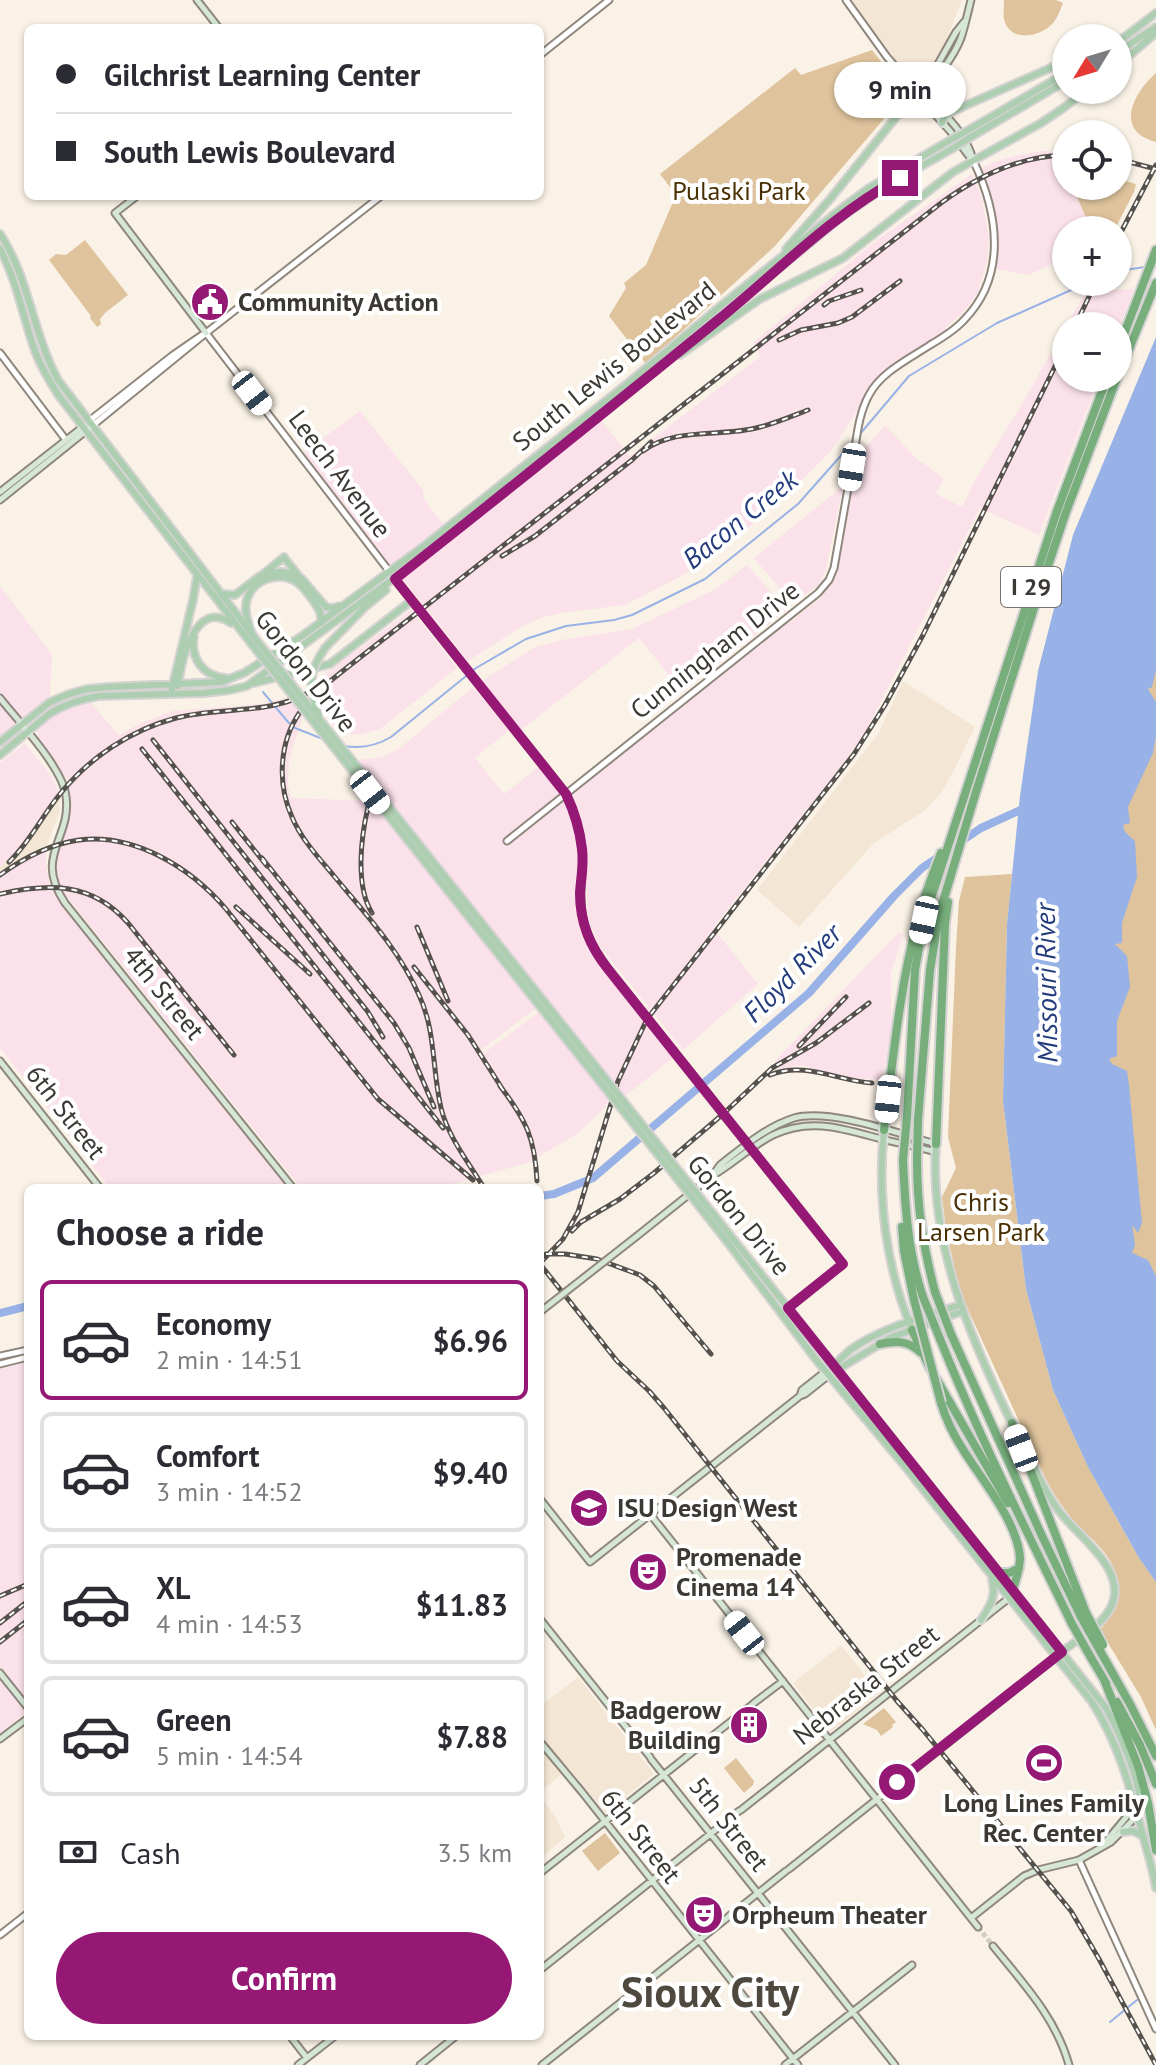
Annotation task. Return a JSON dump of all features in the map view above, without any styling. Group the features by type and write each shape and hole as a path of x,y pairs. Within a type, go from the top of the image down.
{"highway":[{"path":"1132,313 1156,250"},
{"name":"I 29","path":"1132,343 1156,283"},
{"name":"I 29","path":"920,921 941,852 951,838 1052,524 1102,392"},
{"name":"I 29","path":"1083,1615 1042,1536 935,1292 920,1223 917,1160 930,970 958,851 1066,512 1112,392"},
{"path":"936,1148 943,914"},
{"path":"920,921 903,1160 904,1251 919,1298 941,1403 961,1446 1014,1534 1020,1559 1011,1593"},
{"path":"884,1134 904,982 920,921"},
{"path":"919,1298 1072,1624 1140,1745 1156,1784"},
{"path":"910,1326 922,1353 1046,1570"},
{"path":"880,1344 905,1342 922,1353"},
{"path":"1012,1423 1083,1615 1155,1754"},
{"path":"1000,1573 1019,1568"},
{"path":"1105,1682 1138,1766 1156,1850"}],"main road":[{"path":"197,0 216,24"},
{"path":"769,267 919,94 965,21 971,0"},
{"path":"1132,31 1156,13"},
{"path":"1132,44 1156,30"},
{"path":"1132,52 1156,30"},
{"path":"943,120 951,112 1052,67"},
{"name":"South Lewis Boulevard","path":"974,131 1052,82"},
{"name":"South Lewis Boulevard","path":"0,755 58,709 83,699 222,691 247,686 869,188 1052,89"},
{"path":"919,94 963,139 973,160"},
{"path":"647,377 760,299 833,265 953,172 1069,104"},
{"name":"South Lewis Boulevard","path":"0,742 50,702 78,691 221,682 237,676 395,579 840,218 948,146"},
{"name":"Leech Avenue","path":"132,200 115,213 206,333"},
{"name":"Gordon Drive","path":"0,234 16,262 41,345 87,426 197,576 334,738 728,1237 828,1373 989,1573 1041,1626 1105,1722 1119,1753 1138,1815"},
{"name":"Gordon Drive","path":"0,249 13,278 35,350 59,396 87,426 220,594 254,642 1000,1573 1011,1593 1059,1654 1099,1698 1114,1721 1135,1777 1141,1807 1138,1815"},
{"path":"0,500 66,440 87,426"},
{"path":"0,492 22,479 87,426"},
{"path":"220,594 235,595 285,558 326,607 325,623"},
{"name":"Leech Avenue","path":"389,571 566,794"},
{"path":"260,576 281,572 301,578"},
{"path":"174,693 197,576"},
{"path":"254,642 246,612 248,596 258,584 275,576 290,578 302,586 321,611 325,623"},
{"path":"334,738 317,711 311,690 314,666 325,648 395,579"},
{"path":"326,607 337,607 350,601"},
{"path":"247,686 330,664 411,601"},
{"path":"176,684 188,641 208,620 229,621 254,642"},
{"path":"197,629 193,648 199,665 213,676 237,676"},
{"path":"0,698 27,732"},
{"name":"4th Street","path":"27,732 63,782 66,795 67,807 53,857 55,888 290,1184"},
{"path":"566,794 573,809 582,850 582,918 592,947 749,1145"},
{"name":"6th Street","path":"0,1061 97,1184"},
{"path":"542,2065 1101,1621 1110,1610 1114,1594 1112,1578 1101,1558 1054,1504 1012,1423 961,1308 938,1219 936,1148 838,1118 815,1115 792,1119 749,1145 724,1169 544,1309"},
{"path":"884,1134 883,1214 896,1286 910,1326"},
{"path":"823,1351 835,1356 872,1338 961,1308"},
{"path":"544,1507 590,1562 800,1396 802,1390 836,1367 910,1326"},
{"path":"836,1367 849,1351"},
{"path":"650,1514 978,1927"},
{"path":"981,1620 993,1599 994,1587 989,1573"},
{"name":"Nebraska Street","path":"544,1967 1011,1593"},
{"name":"5th Street","path":"544,1624 895,2065"},
{"path":"0,1673 24,1703"},
{"path":"544,1870 783,1681"},
{"path":"0,1739 24,1721"},
{"name":"6th Street","path":"544,1746 798,2065"},
{"path":"1102,1846 1128,1815 1134,1802"},
{"path":"971,1918 1024,1876 1079,1860 1111,1842 1138,1815"},
{"path":"1138,1815 1156,1888"},
{"path":"1123,1832 1138,1832 1144,1839"},
{"path":"993,1946 1044,2010 1057,2031 1069,2065"},
{"path":"785,2065 912,1965"},
{"path":"293,2040 307,2058"},
{"path":"298,2065 330,2040"},
{"path":"420,2065 451,2040"}],"street":[{"path":"544,52 609,0"},
{"path":"846,0 887,57 919,94"},
{"name":"Cunningham Drive","path":"507,841 825,586 833,571 864,407 874,387 886,375 966,318 987,286 995,257 994,228 987,195 973,160"},
{"path":"87,426 376,200"},
{"name":"Leech Avenue","path":"206,333 389,571"},
{"path":"0,353 66,440"},
{"path":"749,1145 843,1264 788,1308"},
{"path":"0,1356 24,1351"},
{"path":"0,1364 24,1358"},
{"path":"1079,1860 1156,2029"},
{"path":"0,1935 24,1916"}],"shaded area":[{"path":"850,0 962,0 947,39 916,86"},
{"path":"1052,151 1052,200 1091,200 1097,216 1052,216 1052,264 1028,275 996,269 998,232 981,168 1015,156"},
{"path":"972,174 982,199 989,237 987,262 978,292 963,313 946,327 946,333 875,383 831,451 783,499 711,559 625,605 541,618 468,661 402,578 600,419 630,456 760,357 754,342 877,240"},
{"path":"1083,296 1131,296 1125,312 1074,312"},
{"path":"1052,351 1052,392 1094,392 1039,535 980,508 866,731 713,928 758,984 683,1050 601,948 589,922 587,860 580,818 567,794 821,598 834,577 843,541 856,458 885,425 917,459 944,478 936,494 962,507"},
{"path":"360,411 423,490 424,499 443,524 390,567 303,453"},
{"path":"843,486 825,573 818,585 793,604 754,558"},
{"path":"747,565 787,610 683,692 639,638 521,730 482,681 535,647 632,629 716,589"},
{"path":"0,586 52,655 50,696 0,736"},
{"path":"411,610 457,668 380,729 358,735 338,732 320,707 316,679"},
{"path":"903,681 975,727 941,793 924,811 874,843 799,927 757,890 878,734"},
{"path":"473,687 509,730 475,758 504,794 540,766 566,801 579,848 578,911 584,936 597,959 673,1058 624,1097 357,760 383,757 400,748"},
{"path":"289,697 303,716 289,760 291,798 371,801 536,1008 481,1050 483,1054 539,1012 609,1100 577,1134 530,1162 456,1183 298,1184 62,891 55,874 56,858 70,810 65,783 68,780 39,739 38,730 42,724 58,712 90,702 119,735 173,711 262,704"},
{"path":"25,743 52,777 59,794 29,838 0,867 0,763"},
{"path":"59,794 60,810 46,848 10,865 0,874 0,867 29,838"},
{"path":"46,848 50,885 61,904 207,1082 285,1184 107,1184 0,1048 0,874 10,865"},
{"path":"899,932 903,935 891,973 893,1024 882,1080 848,1078 801,1065 782,1069 774,1062"},
{"path":"24,1363 24,1714 0,1733 0,1369"},
{"path":"841,1645 879,1693 831,1732 793,1683"},
{"path":"578,1677 654,1774 605,1813 569,1768 544,1789 544,1703"},
{"path":"544,1802 556,1818 565,1837 544,1856"}],"green space":[{"path":"1004,0 1056,0 1063,3 1051,25 1039,33 1024,36 1007,26"},
{"name":"Pulaski Park","path":"872,50 906,93 775,246 646,364 609,316 626,288 624,283 646,265 676,195 660,174 795,68 801,75"},
{"path":"1156,73 1156,142 1143,137 1131,120 1135,100"},
{"path":"1079,200 1130,200 1122,216 1086,216"},
{"path":"85,240 128,295 105,313 97,327 49,260 56,254 66,255"},
{"path":"1156,613 1156,1371 1121,1286 1102,1033 1108,858"},
{"name":"Chris Larsen Park","path":"1012,874 1007,924 1003,1101 1026,1289 1053,1390 1088,1467 1139,1558 1156,1582 1156,1730 1141,1697 1100,1630 1112,1613 1117,1594 1112,1565 1065,1509 1043,1473 960,1292 946,1229 942,1197 956,1168 948,1137 959,901 965,877"},
{"path":"884,1708 896,1722 881,1736 877,1730 863,1724"},
{"path":"736,1758 754,1781 744,1793 724,1768"},
{"path":"605,1833 620,1853 598,1871 582,1851"}],"water":[{"name":"Missouri River","path":"1156,337 1156,670 1152,687 1148,689 1156,702 1156,736 1153,753 1128,807 1130,823 1123,825 1125,832 1135,841 1137,877 1122,923 1122,943 1115,944 1127,956 1130,987 1117,1021 1117,1056 1109,1059 1112,1064 1127,1071 1129,1085 1142,1223 1138,1233 1132,1225 1135,1245 1132,1253 1148,1260 1156,1276 1156,1582 1139,1558 1088,1467 1053,1390 1026,1289 1003,1101 1007,924 1020,796 1038,671 1073,535"}],"waterway":[{"name":"Bacon Creek","path":"1132,269 1145,267"},
{"name":"Bacon Creek","path":"860,434 909,376 997,323 1058,296"},
{"name":"Bacon Creek","path":"344,746 369,746 391,737 476,668 526,639 566,626 632,615 705,579 798,504 853,442"},
{"name":"Bacon Creek","path":"263,692 295,728 323,739"},
{"name":"Floyd River","path":"544,1195 593,1178 809,993 922,868 981,828 1027,807"},
{"name":"Floyd River","path":"0,1313 24,1307"},
{"path":"1110,2022 1137,2000"}],"tunnel":[{"path":"978,1927 993,1946"}],"railway":[{"path":"482,1184 444,1119 428,1022 411,979 381,932 305,841 292,817 284,791 282,763 293,724 309,700 332,680 941,203 1000,169 1052,156"},
{"path":"1132,163 1156,169"},
{"path":"1129,216 1156,165"},
{"path":"779,340 801,330 852,317 900,281"},
{"path":"824,305 861,290"},
{"path":"1082,312 1089,296"},
{"path":"544,1259 563,1239 578,1212 618,1081 647,1019 854,754 885,705 923,635 1052,372"},
{"path":"643,451 670,438 745,430 772,424 808,410"},
{"path":"502,556 535,536 651,442"},
{"path":"9,862 84,768 127,738 176,718 280,704 313,690"},
{"path":"153,740 368,1012 383,1037"},
{"path":"142,749 443,1128"},
{"path":"368,807 363,832 361,876 372,913"},
{"path":"232,822 267,866"},
{"path":"0,875 37,853 58,845 100,839 141,848 179,867 226,909 378,1099 473,1180"},
{"path":"262,858 394,1023 409,1048 434,1107"},
{"path":"0,894 53,888 85,893 100,900 128,923 234,1055"},
{"path":"236,907 310,974"},
{"path":"417,927 448,1001"},
{"path":"414,967 468,1035 505,1093"},
{"path":"799,1046 846,997"},
{"path":"572,1231 654,1173 772,1068 816,1043 869,1003"},
{"path":"770,1075 783,1071 809,1071 872,1083"},
{"path":"500,1086 528,1130 537,1181"},
{"path":"546,1254 597,1259 640,1275 654,1286 711,1354"},
{"path":"544,1269 617,1361 664,1408 897,1701 1071,1911 1156,2065"},
{"path":"0,1596 24,1586"},
{"path":"0,1623 24,1604"},
{"path":"0,1642 24,1623"}],"place":[{"name":"Community Action","path":"210,302"},
{"name":"ISU Design West","path":"589,1508"},
{"name":"Promenade Cinema 14","path":"648,1572"},
{"name":"Badgerow Building","path":"749,1725"},
{"name":"Long Lines Family Rec. Center","path":"1044,1763"},
{"name":"Orpheum Theater","path":"704,1915"}],"district":[{"name":"Sioux City","path":"710,1992"}],"route":[{"path":"897,1782 1062,1652 788,1308 843,1264 592,947 582,918 582,850 573,809 566,794 395,579 720,319 820,234 900,178"}]}
